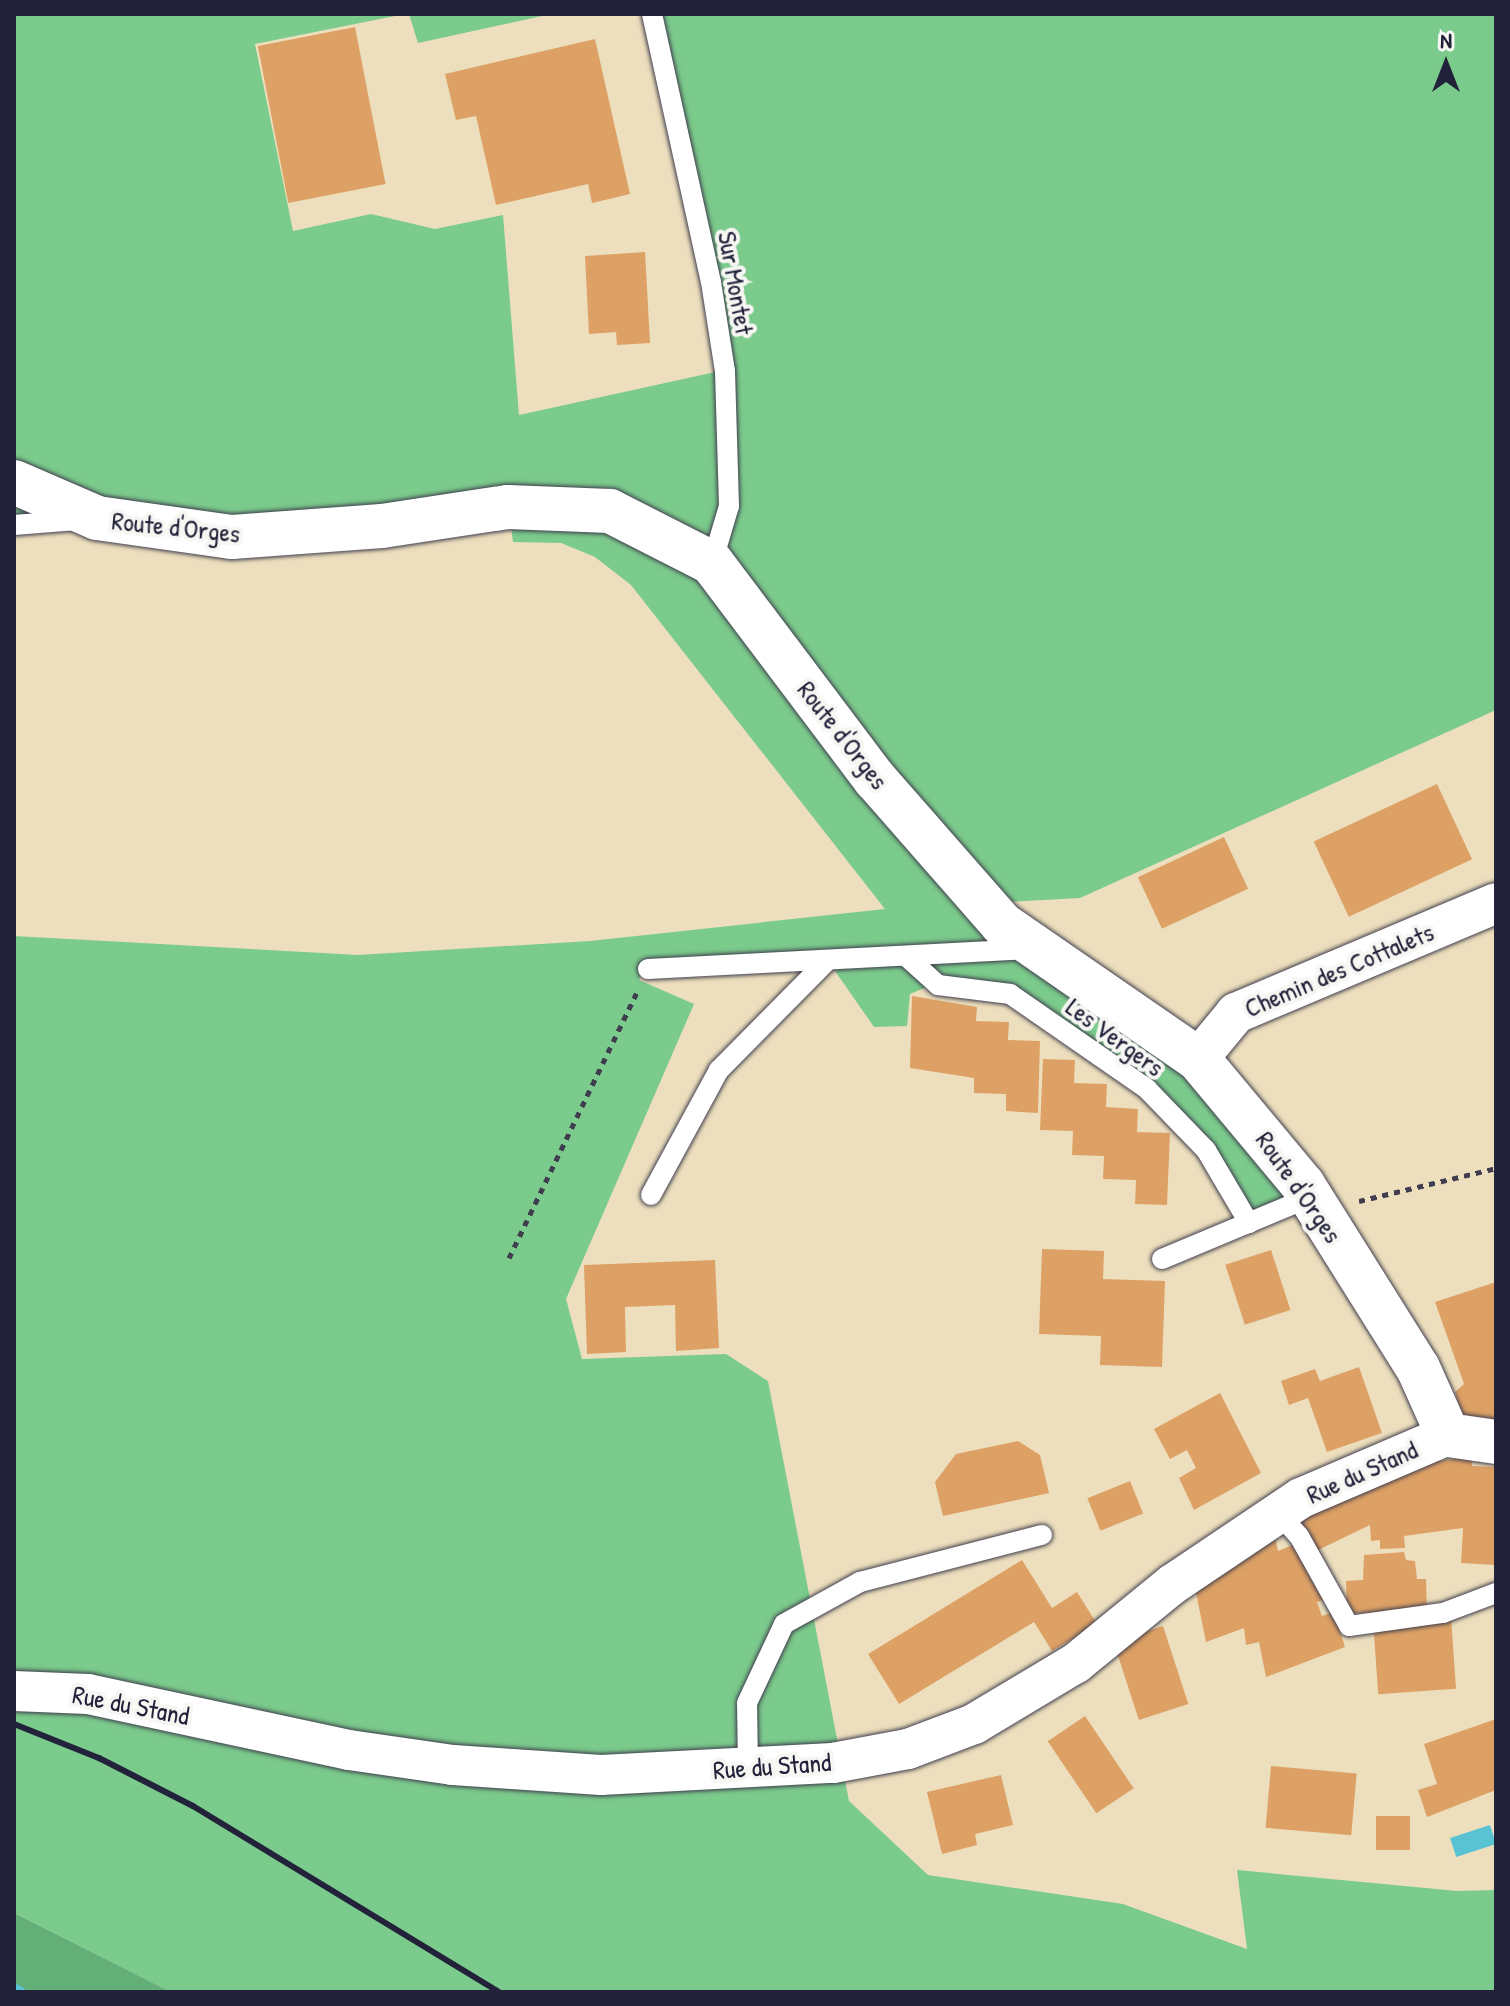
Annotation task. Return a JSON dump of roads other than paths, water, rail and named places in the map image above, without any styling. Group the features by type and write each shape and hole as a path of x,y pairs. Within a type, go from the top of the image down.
{"street":[{"name":"Route d'Orges","path":"14,482 97,518 232,537 382,526 508,507 610,511 712,563 875,779 1002,924 1198,1059 1315,1204 1418,1368 1448,1435"},
{"name":"Chemin des Cottalets","path":"1198,1059 1236,1013 1496,903"},
{"path":"1448,1435 1496,1442"},
{"name":"Rue du Stand","path":"14,1691 88,1694 349,1750 453,1765 601,1775 748,1771 833,1763 908,1749 974,1724 1076,1663 1173,1584 1301,1498 1448,1435"}],"lane":[{"name":"Sur Montet","path":"652,14 711,282 725,371 729,506 712,563"},
{"path":"14,525 97,518"},
{"path":"648,969 1037,948"},
{"name":"Les Vergers","path":"907,957 938,985 1010,994 1147,1089 1206,1150 1249,1223"},
{"path":"651,1195 719,1070 827,961"},
{"path":"1162,1259 1249,1223 1315,1204"},
{"path":"1279,1514 1299,1536 1349,1626 1443,1613 1496,1593"},
{"path":"748,1771 747,1703 784,1624 860,1582 1042,1535"}],"water":[{"path":"1490,1825 1496,1844 1456,1857 1450,1838"}],"waterway":[{"path":"14,1988 21,1992"}],"railway":[{"path":"14,1724 99,1758 193,1806 499,1992"}]}
